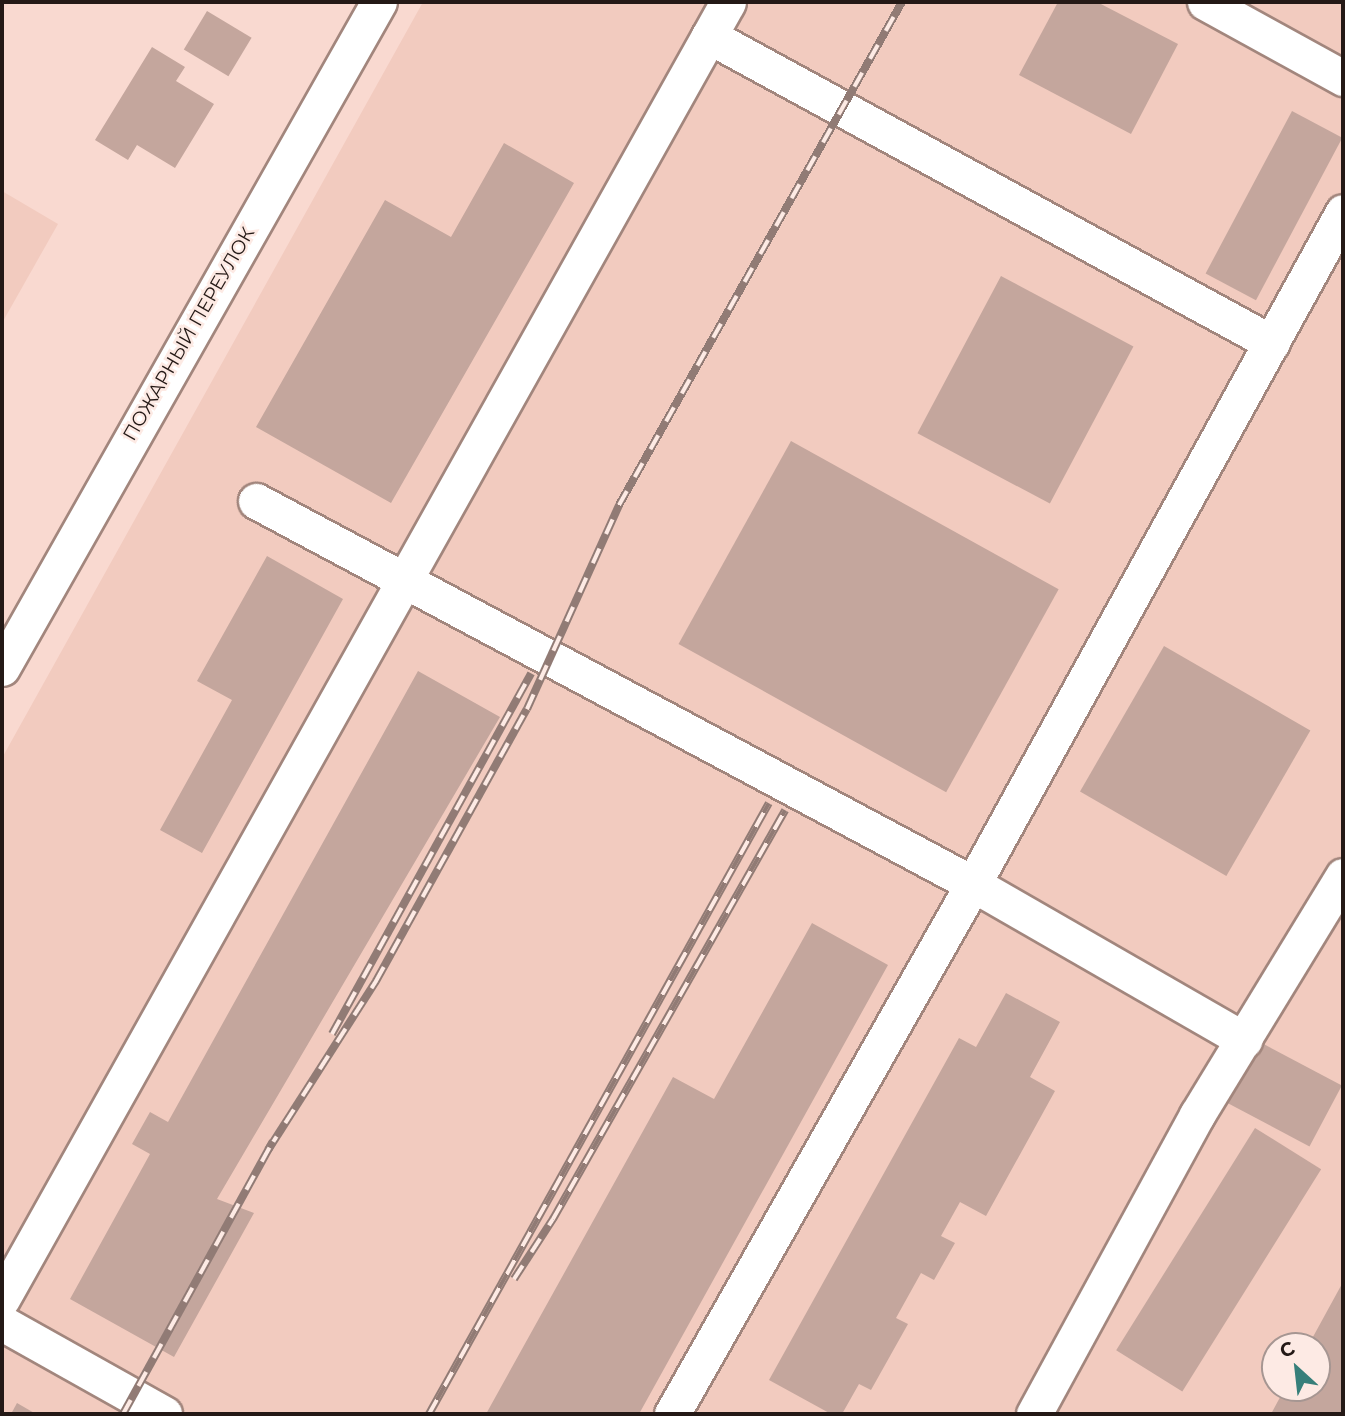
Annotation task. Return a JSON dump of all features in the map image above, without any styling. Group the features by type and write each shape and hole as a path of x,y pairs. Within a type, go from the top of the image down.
{"street":[{"path":"2,1299 728,2"},
{"path":"1205,2 1343,78"},
{"name":"ПОЖАРНЫЙ ПЕРЕУЛОК","path":"2,668 372,4"},
{"path":"709,36 1272,342"},
{"path":"672,1414 973,884 1343,212"},
{"path":"256,501 407,579 973,884 1244,1040"},
{"path":"1034,1414 1244,1040 1343,876"},
{"path":"2,1323 164,1414"}],"shaded area":[{"path":"423,2 1343,2 1343,1414 2,1414 2,758"},
{"path":"2,191 58,224 2,323"}],"building":[{"path":"1058,2 1097,2 1178,44 1131,134 1019,75"},
{"path":"207,11 252,38 228,76 184,50"},
{"path":"152,47 185,67 176,81 214,104 175,168 137,145 128,160 95,140"},
{"path":"1292,111 1342,138 1256,300 1206,273"},
{"path":"504,143 574,183 391,503 256,427 385,200 451,237"},
{"path":"1001,276 1133,346 1050,504 917,433"},
{"path":"791,441 1059,589 946,792 679,644"},
{"path":"267,556 343,599 202,853 160,830 232,700 197,681"},
{"path":"1164,646 1310,730 1226,876 1080,791"},
{"path":"418,671 500,717 217,1199 254,1213 174,1357 70,1299 150,1154 132,1144 150,1112 168,1122"},
{"path":"812,923 888,965 639,1414 486,1414 673,1077 714,1099"},
{"path":"1006,993 1060,1022 1030,1077 1055,1091 986,1216 960,1202 941,1236 955,1243 934,1280 921,1273 896,1318 908,1324 871,1390 859,1384 842,1414 831,1414 769,1380 959,1038 976,1047"},
{"path":"1258,1041 1342,1086 1309,1147 1226,1102"},
{"path":"1255,1128 1321,1169 1182,1392 1116,1350"},
{"path":"1343,1282 1343,1414 1271,1414 1277,1402 1331,1402 1331,1332 1316,1332"},
{"path":"17,1403 36,1414 11,1414"}],"railway":[{"path":"268,1150 376,981 527,709 619,505 902,2"},
{"path":"332,1034 531,673"},
{"path":"429,1414 769,803"},
{"path":"514,1279 553,1219 785,810"},
{"path":"123,1414 273,1141"}]}
